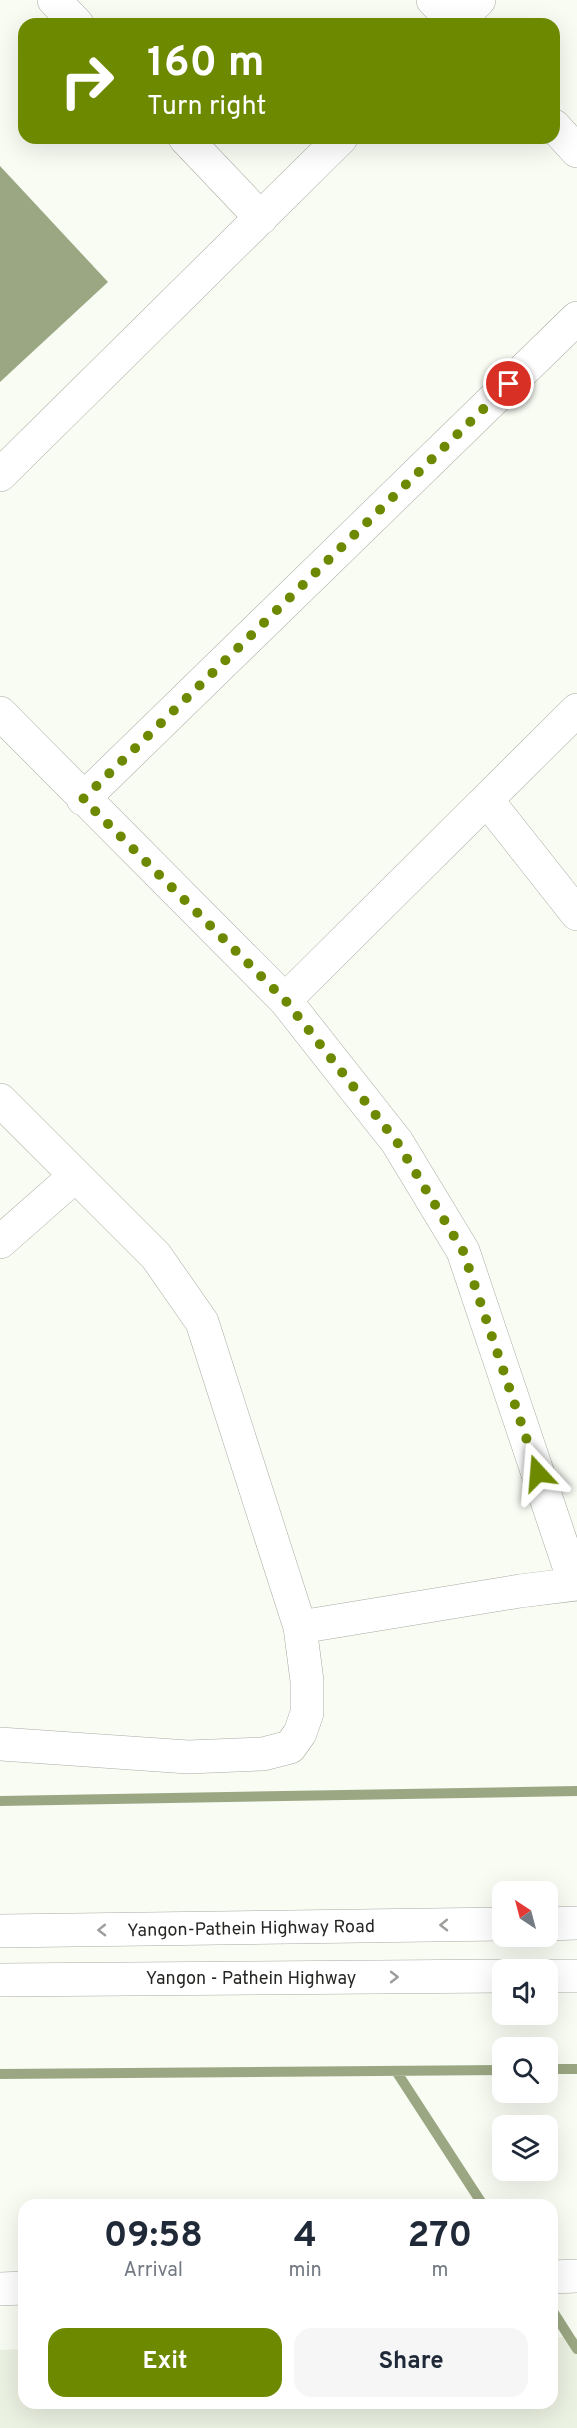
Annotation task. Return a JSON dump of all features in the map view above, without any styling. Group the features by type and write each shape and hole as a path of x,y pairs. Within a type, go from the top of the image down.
{"street":[{"path":"54,0 71,18"},
{"path":"433,0 450,18"},
{"path":"462,18 479,0"},
{"path":"560,133 577,151"},
{"path":"191,144 261,218"},
{"path":"0,475 335,144"},
{"path":"83,799 577,318"},
{"path":"285,1000 577,710"},
{"path":"0,713 285,1000 397,1142 463,1251 576,1584 300,1627"},
{"path":"487,800 577,914"},
{"path":"0,1100 156,1256 202,1322 300,1627 307,1681 307,1713 300,1733 290,1747 263,1754 188,1757 0,1744"},
{"path":"0,1242 75,1176"},
{"path":"558,1924 577,1923"},
{"name":"Yangon-Pathein Highway Road","path":"0,1931 492,1924"},
{"name":"Yangon - Pathein Highway","path":"0,1980 492,1976"},
{"path":"558,1976 577,1976"},
{"path":"558,2277 577,2276"},
{"path":"0,2289 18,2288"}],"shaded area":[{"path":"0,166 108,282 0,382"},
{"path":"558,2337 577,2337 577,2428 0,2428 0,2350 18,2349 18,2409 558,2409"}],"waterway":[{"path":"0,1801 577,1791"},
{"path":"558,2069 577,2069"},
{"path":"0,2074 492,2070"},
{"path":"396,2071 479,2199"},
{"path":"558,2319 577,2349"}],"route":[{"path":"509,384 83,799 285,1000 397,1142 463,1251 538,1473"}]}
